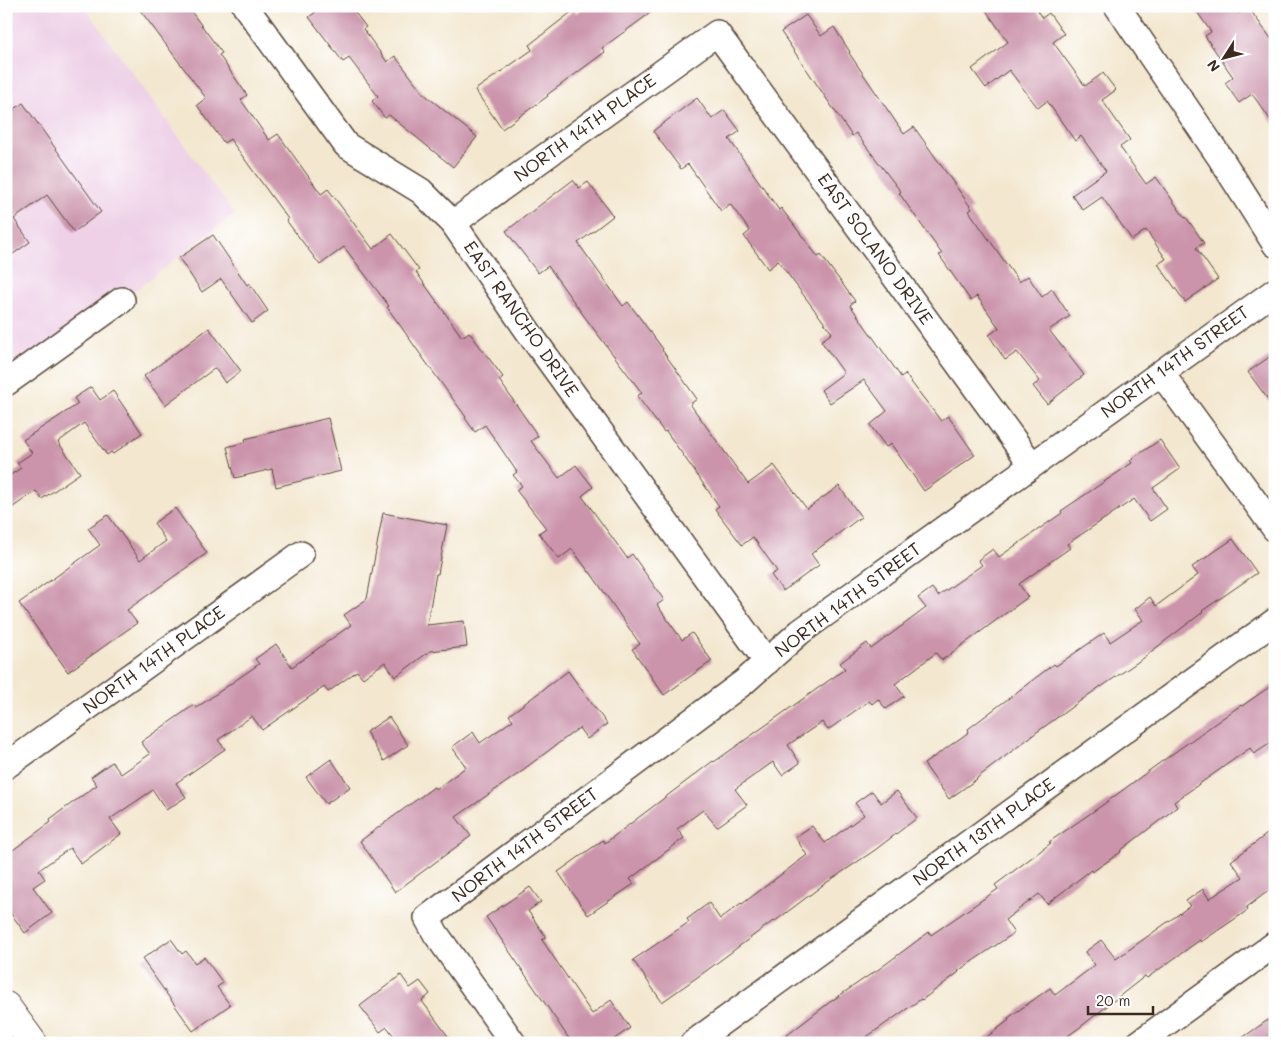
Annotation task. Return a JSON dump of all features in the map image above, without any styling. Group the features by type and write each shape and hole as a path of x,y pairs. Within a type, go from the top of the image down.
{"main road":[{"path":"6,1006 33,1043"}],"street":[{"name":"EAST RANCHO DRIVE","path":"245,6 346,145 421,190 453,223 538,345 767,662"},
{"path":"1117,6 1221,159 1275,244"},
{"name":"NORTH 14TH PLACE","path":"453,223 717,34"},
{"name":"EAST SOLANO DRIVE","path":"717,34 1032,465"},
{"name":"NORTH 14TH STREET","path":"512,1043 436,934 427,918 744,682 800,632 1275,291"},
{"path":"6,383 122,300"},
{"path":"1161,373 1275,529"},
{"name":"NORTH 14TH PLACE","path":"6,766 301,554"},
{"name":"NORTH 13TH PLACE","path":"693,1043 1275,621"},
{"path":"1139,1043 1275,944"}],"shaded area":[{"path":"6,6 84,6 234,214 6,390"}],"building":[{"path":"137,6 187,6 222,53 219,55 247,95 241,100 269,140 278,134 321,194 328,189 373,249 392,234 419,270 416,272 462,337 469,332 503,377 499,380 538,436 531,441 559,478 576,465 593,487 582,496 627,558 632,554 664,600 657,605 682,640 692,633 712,661 664,695 632,649 640,644 590,572 572,549 559,559 539,533 546,528 516,490 522,486 513,475 517,472 485,425 475,432 387,307 389,306 344,247 320,265 286,220 288,219 230,139 224,143 197,105 206,98"},
{"path":"324,6 350,6 366,27 363,29 387,62 395,56 424,94 477,137 453,167 389,115 385,118 372,101 378,96 349,58 343,62 309,17"},
{"path":"586,6 660,6 602,48 605,52 502,129 475,90 532,50 529,45 574,10 576,13"},
{"path":"983,6 1034,6 1042,18 1049,13 1064,34 1053,42 1085,86 1103,73 1116,90 1102,100 1130,140 1120,147 1146,184 1156,177 1186,217 1204,243 1196,248 1218,279 1185,302 1158,264 1166,259 1146,230 1132,240 1102,197 1083,210 1072,195 1106,171 1081,136 1075,141 1047,101 1038,108 1009,70 986,88 972,69 1008,42"},
{"path":"1193,6 1234,6 1239,13 1248,7 1275,44 1275,126 1252,94 1239,103 1225,83 1233,77 1205,36 1211,32"},
{"path":"806,15 821,36 834,27 849,53 904,134 914,127 972,209 969,211 1019,282 1028,276 1042,297 1052,289 1070,316 1049,330 1084,375 1047,404 1033,386 1040,381 1017,352 1005,360 989,335 999,328 977,296 971,301 939,255 942,254 899,193 901,192 856,133 852,136 781,32"},
{"path":"697,98 712,119 724,110 740,131 729,139 779,210 781,208 818,257 821,255 855,301 850,305 901,377 905,374 941,421 948,416 975,455 924,491 891,444 886,447 870,425 887,411 864,380 830,403 821,390 844,373 821,341 832,333 778,261 768,269 744,236 750,231 730,204 721,211 688,164 681,169 653,131"},
{"path":"23,103 101,212 74,232 47,195 14,219 30,242 6,259 6,115"},
{"path":"573,180 579,188 588,182 613,216 578,243 623,306 628,302 663,349 697,399 690,404 748,484 774,465 807,509 839,486 861,517 811,554 819,565 783,591 771,575 777,571 753,537 742,545 715,509 719,506 666,431 664,432 637,396 642,393 548,266 538,273 506,231"},
{"path":"213,235 247,285 249,283 268,311 252,323 221,279 202,292 179,258"},
{"path":"209,328 241,371 225,383 215,368 165,405 144,376"},
{"path":"1275,353 1275,409 1248,372"},
{"path":"91,387 100,400 113,391 142,433 113,454 111,452 107,455 84,423 58,442 80,473 42,499 36,491 6,512 6,478 21,468 17,463 32,453 23,440 78,404 74,398"},
{"path":"328,418 341,471 276,487 272,469 235,478 227,447 246,442 245,439"},
{"path":"1160,440 1180,469 1153,488 1167,509 1150,521 1134,499 1067,544 1070,548 1019,584 1028,597 942,660 936,653 895,684 904,696 886,709 878,699 872,704 869,701 828,730 822,722 788,745 800,763 782,775 773,762 735,789 747,805 717,827 703,810 677,829 684,838 630,879 634,884 588,915 558,872 603,840 605,843 713,761 845,669 840,663 867,643 871,649 926,608 918,598 932,588 938,596 982,565 978,560 993,549 999,557 1062,513 1061,511 1132,463 1130,460"},
{"path":"175,508 207,553 127,610 137,623 68,672 19,603 100,545 88,528 108,515 140,560 166,541 154,523"},
{"path":"383,513 447,525 427,625 464,621 467,647 430,651 395,677 385,662 363,678 357,671 328,692 324,687 262,730 252,716 218,740 225,749 176,783 186,797 166,810 153,790 110,819 121,834 81,864 70,848 39,870 45,879 33,887 52,913 25,933 6,907 6,855 51,822 50,819 97,785 91,777 112,762 121,774 150,754 141,742 194,705 196,708 259,664 255,659 276,644 292,667 351,625 344,615 367,599"},
{"path":"1233,539 1257,573 1202,611 1148,655 1037,732 949,799 924,764 969,732 968,729 1054,664 1056,666 1104,633 1110,642 1143,620 1135,609 1150,597 1156,606 1198,575 1192,567"},
{"path":"568,671 607,724 587,739 579,728 524,770 456,817 471,836 395,892 360,841 434,787 436,789 466,767 452,747 473,732 480,743 513,720 509,715"},
{"path":"1275,683 1275,740 1254,754 1250,748 1174,802 1177,807 1121,852 1092,872 1091,870 1047,904 1039,894 1005,920 1014,933 958,971 922,1000 858,1043 777,1043 830,1002 929,932 931,935 998,889 995,885 1051,843 1049,842 1241,705"},
{"path":"389,717 408,745 384,761 366,732"},
{"path":"331,759 350,787 326,804 306,777"},
{"path":"872,791 881,803 897,791 917,818 662,1002 633,960 689,922 687,919 709,903 720,919 742,904 807,855 795,837 812,826 825,843 864,815 855,803"},
{"path":"1275,828 1275,886 1247,907 1248,910 1201,942 1200,940 1147,978 1145,976 1058,1043 979,1043 1009,1020 1008,1018 1050,988 1055,995 1095,965 1085,952 1101,940 1116,959 1190,906 1186,901 1203,889 1209,899 1243,877 1231,861"},
{"path":"530,887 541,902 528,911 546,937 542,940 592,1014 611,1000 630,1028 609,1043 572,1043 486,917"},
{"path":"171,939 182,954 186,951 195,963 204,957 223,983 217,987 230,1005 193,1031 142,959"},
{"path":"401,975 410,988 420,981 430,994 422,1001 453,1043 399,1043 387,1027 380,1032 360,1006"},
{"path":"1275,1015 1275,1043 1235,1043"}]}
